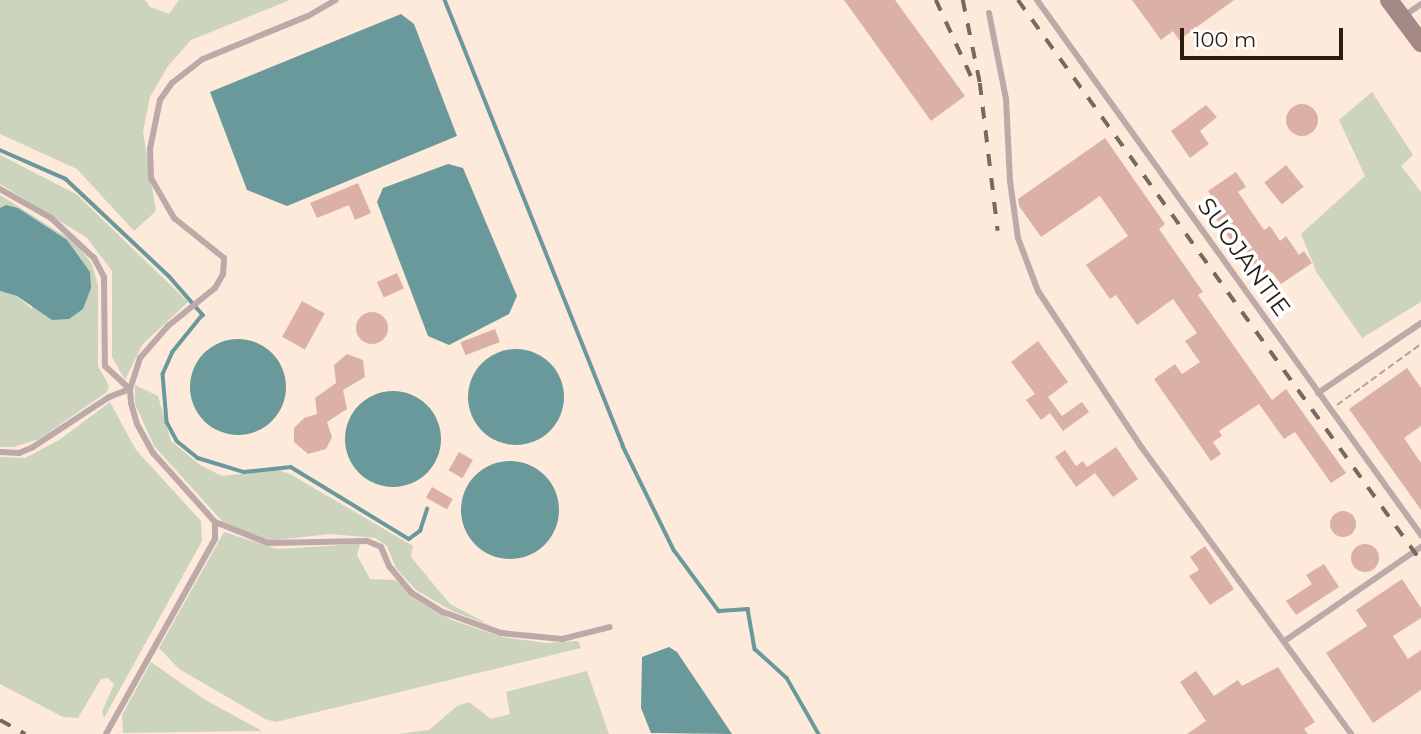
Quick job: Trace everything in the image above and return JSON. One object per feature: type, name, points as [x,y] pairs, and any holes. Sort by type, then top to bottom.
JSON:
[{"type":"street","points":[[1390,0],[1421,43]]},
{"type":"lane","points":[[336,0],[308,16],[203,58],[172,83],[160,100],[150,149],[151,178],[174,218],[224,258],[223,274],[202,301],[140,358],[130,390],[136,424],[153,453],[215,522],[268,543],[367,541],[381,547],[389,566],[412,593],[443,612],[501,633],[562,639],[610,626]]},
{"type":"lane","name":"SUOJANTIE","points":[[1037,0],[1421,535]]},
{"type":"lane","points":[[1402,17],[1421,4]]},
{"type":"lane","points":[[989,13],[1006,99],[1010,181],[1018,238],[1038,291],[1142,448],[1286,640],[1351,734]]},
{"type":"lane","points":[[0,189],[51,218],[94,258],[104,277],[105,366],[130,390]]},
{"type":"lane","points":[[1318,393],[1421,323]]},
{"type":"lane","points":[[0,452],[19,453],[33,447],[109,397],[130,390]]},
{"type":"lane","points":[[106,734],[215,539],[215,522]]},
{"type":"lane","points":[[1286,640],[1421,547]]},
{"type":"path","points":[[1331,410],[1421,344]]},
{"type":"green space","points":[[0,0],[145,0],[150,7],[169,14],[179,0],[290,0],[191,40],[168,66],[150,97],[143,132],[156,211],[134,231],[77,169],[0,134]]},
{"type":"green space","points":[[1372,92],[1413,155],[1401,166],[1421,192],[1421,302],[1362,338],[1317,273],[1301,234],[1365,176],[1339,120]]},
{"type":"green space","points":[[0,155],[76,194],[188,302],[142,345],[125,380],[112,357],[112,271],[87,238],[0,184]]},
{"type":"green space","points":[[0,195],[76,243],[92,264],[98,286],[98,366],[109,386],[107,392],[39,439],[14,447],[0,447],[0,291],[17,296],[32,309],[40,223],[18,208],[0,208]]},
{"type":"green space","points":[[135,385],[158,396],[171,441],[200,465],[222,476],[278,470],[290,474],[413,546],[411,557],[450,604],[490,625],[452,611],[416,590],[396,568],[387,546],[375,538],[331,534],[267,541],[223,522],[154,446],[135,404]]},
{"type":"green space","points":[[110,402],[136,450],[201,521],[202,541],[104,718],[102,712],[114,684],[108,678],[101,679],[78,718],[63,717],[0,684],[0,457],[25,458],[59,440]]},
{"type":"green space","points":[[224,532],[277,549],[360,544],[357,555],[370,579],[395,580],[449,619],[502,637],[546,643],[578,641],[581,648],[276,722],[265,719],[179,669],[159,648]]},
{"type":"green space","points":[[151,662],[204,699],[262,731],[123,733],[122,715]]},
{"type":"green space","points":[[587,671],[609,734],[398,734],[429,730],[457,706],[469,702],[491,719],[510,714],[506,692]]},
{"type":"water","points":[[401,14],[414,24],[457,136],[287,206],[247,190],[210,92]]},
{"type":"water","points":[[448,164],[463,168],[517,296],[509,314],[449,345],[428,336],[377,202],[383,188]]},
{"type":"water","points":[[6,205],[18,208],[67,240],[90,272],[91,288],[83,309],[69,319],[52,320],[17,296],[0,291],[0,208]]},
{"type":"water","points":[[238,339],[257,342],[272,353],[283,368],[286,387],[283,406],[272,421],[257,432],[238,435],[219,432],[204,421],[193,406],[190,387],[193,368],[204,353],[219,342]]},
{"type":"water","points":[[516,349],[534,353],[550,363],[560,379],[564,397],[560,415],[550,431],[534,441],[516,445],[498,441],[482,431],[472,415],[468,397],[472,379],[482,363],[498,353]]},
{"type":"water","points":[[393,391],[412,394],[427,405],[438,420],[441,439],[438,458],[427,473],[412,484],[393,487],[374,484],[359,473],[348,458],[345,439],[348,420],[359,405],[374,394]]},
{"type":"water","points":[[510,461],[529,465],[545,475],[555,491],[559,510],[555,529],[545,545],[529,555],[510,559],[491,555],[475,545],[465,529],[461,510],[465,491],[475,475],[491,465]]},
{"type":"water","points":[[669,647],[677,652],[732,734],[651,733],[641,708],[642,657]]},
{"type":"building","points":[[844,0],[895,0],[965,96],[931,121]]},
{"type":"building","points":[[1132,0],[1234,0],[1179,40],[1173,31],[1161,40]]},
{"type":"building","points":[[1302,104],[1313,109],[1318,120],[1313,131],[1302,136],[1291,131],[1286,120],[1291,109]]},
{"type":"building","points":[[1206,105],[1217,117],[1200,131],[1209,144],[1190,158],[1171,131]]},
{"type":"building","points":[[1105,138],[1165,224],[1159,229],[1203,292],[1198,295],[1272,400],[1286,389],[1346,473],[1331,483],[1295,432],[1284,439],[1259,404],[1219,431],[1222,436],[1213,442],[1221,454],[1211,461],[1154,379],[1175,364],[1182,374],[1200,362],[1185,341],[1197,333],[1173,299],[1137,325],[1116,295],[1110,299],[1086,265],[1128,236],[1100,196],[1041,237],[1019,206],[1018,199]]},
{"type":"building","points":[[1286,165],[1304,187],[1282,204],[1264,183]]},
{"type":"building","points":[[1236,172],[1246,187],[1238,192],[1264,230],[1270,226],[1280,241],[1286,236],[1299,255],[1304,251],[1312,263],[1281,284],[1272,272],[1258,281],[1242,258],[1248,254],[1238,240],[1233,243],[1212,213],[1219,208],[1208,191]]},
{"type":"building","points":[[358,183],[371,213],[355,220],[349,205],[317,218],[310,203]]},
{"type":"building","points":[[397,273],[404,289],[384,297],[377,282]]},
{"type":"building","points":[[302,301],[325,314],[305,349],[282,337]]},
{"type":"building","points":[[372,312],[383,317],[388,328],[383,339],[372,344],[361,339],[356,328],[361,317]]},
{"type":"building","points":[[495,329],[500,342],[465,355],[460,342]]},
{"type":"building","points":[[1038,341],[1068,382],[1048,397],[1062,416],[1082,402],[1089,412],[1063,431],[1050,413],[1041,420],[1026,400],[1035,394],[1011,362]]},
{"type":"building","points":[[347,354],[363,360],[365,377],[343,390],[347,409],[327,422],[332,437],[326,449],[308,454],[294,442],[294,428],[304,418],[317,414],[315,398],[336,383],[334,365]]},
{"type":"building","points":[[1407,368],[1421,388],[1421,426],[1404,438],[1421,463],[1421,510],[1349,409]]},
{"type":"building","points":[[1116,447],[1138,479],[1113,497],[1095,473],[1076,487],[1055,457],[1065,450],[1076,466],[1083,461],[1087,467]]},
{"type":"building","points":[[459,452],[473,460],[462,478],[448,470]]},
{"type":"building","points":[[432,487],[453,499],[447,509],[426,497]]},
{"type":"building","points":[[1343,511],[1353,514],[1356,524],[1353,534],[1343,537],[1333,534],[1330,524],[1333,514]]},
{"type":"building","points":[[1365,544],[1375,548],[1379,558],[1375,568],[1365,572],[1355,568],[1351,558],[1355,548]]},
{"type":"building","points":[[1205,546],[1234,589],[1210,605],[1189,576],[1199,570],[1190,557]]},
{"type":"building","points":[[1324,564],[1339,587],[1296,615],[1286,601],[1312,584],[1306,575]]},
{"type":"building","points":[[1402,579],[1421,608],[1421,618],[1393,636],[1408,659],[1421,650],[1421,690],[1373,723],[1326,653],[1367,626],[1356,610]]},
{"type":"building","points":[[1278,667],[1315,722],[1304,729],[1308,734],[1187,734],[1206,721],[1180,682],[1196,671],[1214,696],[1238,680],[1242,686]]},
{"type":"waterway","points":[[445,0],[623,446],[674,550],[719,611],[748,609],[755,649],[787,678],[819,734]]},
{"type":"waterway","points":[[0,150],[66,179],[169,276],[203,315],[173,352],[163,374],[167,422],[177,441],[198,458],[244,472],[291,467],[409,539],[420,531],[427,509]]},
{"type":"railway","points":[[936,0],[971,76]]},
{"type":"railway","points":[[963,0],[980,83],[998,231]]},
{"type":"railway","points":[[1018,0],[1421,561]]},
{"type":"railway","points":[[0,720],[25,734]]}]
